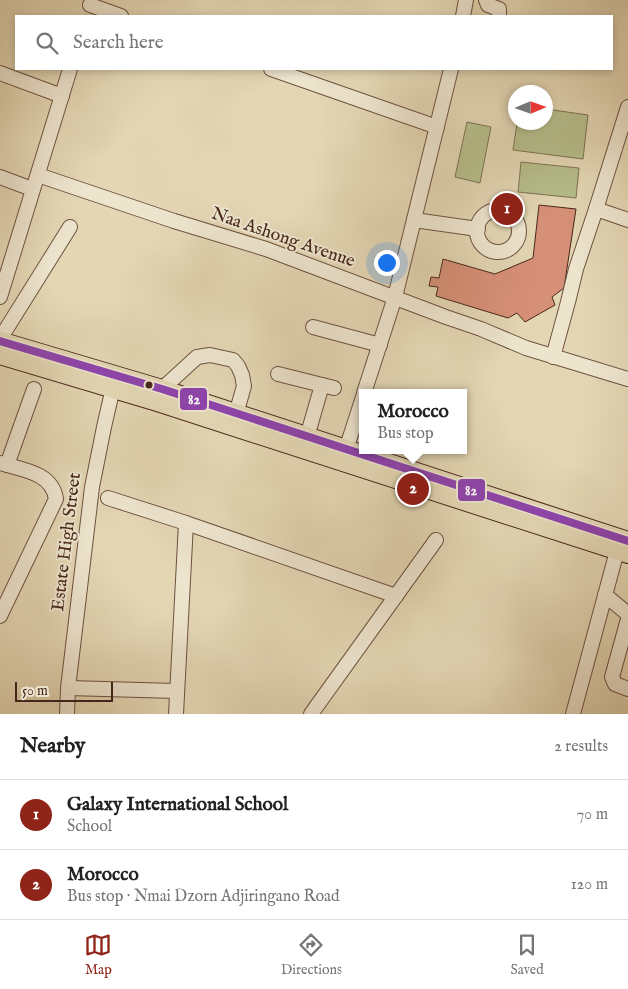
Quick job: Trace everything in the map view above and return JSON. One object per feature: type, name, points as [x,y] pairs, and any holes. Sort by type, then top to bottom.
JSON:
[{"type":"main road","points":[[0,340],[114,382],[157,402],[344,457],[624,549]]},
{"type":"main road","points":[[0,354],[114,382],[162,389],[307,437],[344,457]]},
{"type":"street","points":[[463,15],[466,0]]},
{"type":"street","points":[[486,0],[488,5],[499,9],[499,15]]},
{"type":"street","points":[[89,7],[117,15]]},
{"type":"street","points":[[0,296],[2,282],[38,175],[70,70]]},
{"type":"street","points":[[274,70],[437,127]]},
{"type":"street","points":[[365,389],[395,297],[450,70]]},
{"type":"street","points":[[0,73],[62,96]]},
{"type":"street","points":[[553,357],[576,269],[628,108]]},
{"type":"street","name":"Naa Ashong Avenue","points":[[38,175],[266,250],[481,329],[526,348],[628,378]]},
{"type":"street","points":[[0,177],[32,189]]},
{"type":"street","points":[[596,209],[628,220]]},
{"type":"street","points":[[414,220],[478,229]]},
{"type":"street","points":[[0,340],[70,227]]},
{"type":"street","points":[[313,326],[380,345]]},
{"type":"street","points":[[162,389],[197,357],[210,355],[233,360],[242,375],[244,386],[236,414]]},
{"type":"street","points":[[278,374],[328,386],[307,437]]},
{"type":"street","name":"Estate High Street","points":[[66,714],[92,487],[114,382]]},
{"type":"street","points":[[0,616],[56,499],[55,491],[44,477],[4,464],[34,389]]},
{"type":"street","points":[[344,457],[359,410]]},
{"type":"street","points":[[108,498],[396,596]]},
{"type":"street","points":[[176,714],[186,523]]},
{"type":"street","points":[[311,714],[436,540]]},
{"type":"street","points":[[573,714],[605,595],[624,549]]},
{"type":"street","points":[[605,595],[628,614]]},
{"type":"street","points":[[628,619],[612,677],[616,684],[628,689]]},
{"type":"street","points":[[68,688],[177,690]]},
{"type":"green space","points":[[553,110],[588,115],[583,159],[513,150],[516,130],[553,130]]},
{"type":"green space","points":[[467,122],[491,127],[480,183],[455,177]]},
{"type":"green space","points":[[521,162],[579,168],[576,198],[518,192]]},
{"type":"building","points":[[539,205],[576,209],[564,288],[552,297],[555,305],[525,322],[517,313],[508,318],[436,296],[438,287],[429,286],[431,277],[439,278],[443,259],[495,274],[533,258]]},
{"type":"transit line","name":"82","points":[[0,341],[162,389],[359,453]]},
{"type":"transit line","name":"82","points":[[361,454],[628,541]]},
{"type":"place","name":"Galaxy International School","points":[[507,209]]},
{"type":"place","name":"Morocco","points":[[413,489]]}]
